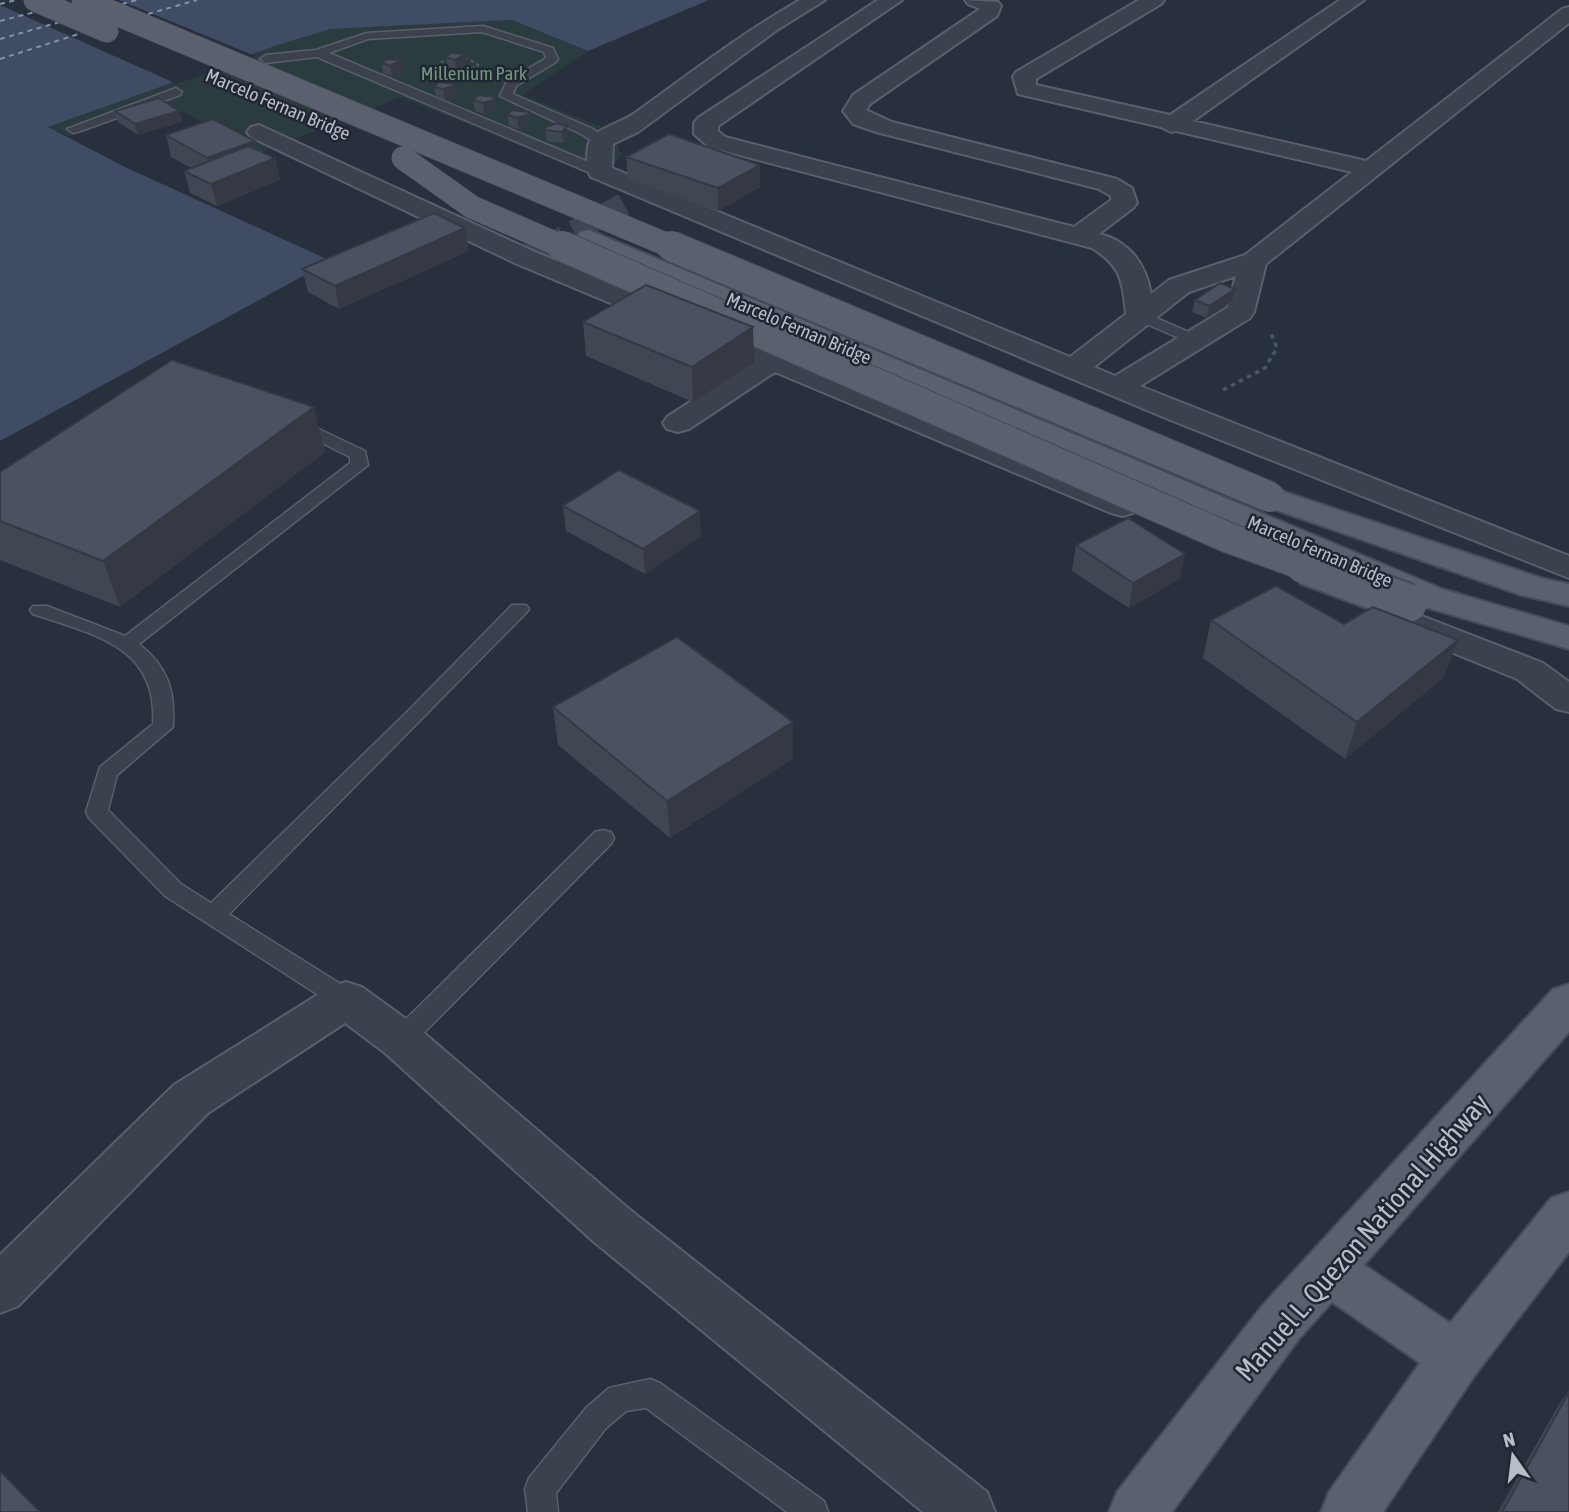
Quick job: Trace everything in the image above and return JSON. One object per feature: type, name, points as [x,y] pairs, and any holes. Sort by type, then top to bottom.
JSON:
[{"type":"main road","name":"Marcelo Fernan Bridge","points":[[35,0],[1430,597],[1569,638]]},
{"type":"main road","name":"Marcelo Fernan Bridge","points":[[83,0],[1270,497],[1533,587],[1569,595]]},
{"type":"main road","points":[[404,158],[484,212],[1229,538],[1536,647],[1569,666]]},
{"type":"main road","points":[[1533,587],[1569,603]]},
{"type":"main road","name":"Manuel L. Quezon National Highway","points":[[1137,1512],[1280,1323],[1569,1002]]},
{"type":"main road","points":[[1349,1512],[1456,1357],[1569,1214]]},
{"type":"main road","points":[[1327,1269],[1456,1357]]},
{"type":"street","points":[[815,0],[769,26],[630,127],[601,141],[600,172],[638,197],[1569,568]]},
{"type":"street","points":[[892,0],[706,123],[706,134],[718,142],[1101,242],[1122,254],[1135,275],[1140,316]]},
{"type":"street","points":[[975,0],[991,6],[990,12],[862,100],[854,111],[861,119],[884,127],[1108,184],[1123,193],[1124,203],[1079,236]]},
{"type":"street","points":[[1154,0],[1024,77],[1026,89],[1171,125],[1371,169]]},
{"type":"street","points":[[1171,125],[1354,0]]},
{"type":"street","points":[[1073,369],[1179,286],[1254,261],[1569,13]]},
{"type":"street","points":[[259,132],[529,257],[772,361],[1530,671],[1569,700]]},
{"type":"street","points":[[1118,387],[1241,312],[1254,261]]},
{"type":"street","points":[[678,423],[772,361]]},
{"type":"street","points":[[0,1289],[191,1099],[346,1000],[401,1040],[611,1225],[967,1512]]},
{"type":"lane","points":[[266,59],[318,53],[366,36],[483,29],[549,50],[551,59],[511,84],[506,96],[588,132],[601,141]]},
{"type":"lane","points":[[318,53],[600,172]]},
{"type":"lane","points":[[73,129],[176,92]]},
{"type":"lane","points":[[1140,316],[1195,340]]},
{"type":"lane","points":[[128,643],[359,466],[359,454],[279,415]]},
{"type":"lane","points":[[213,915],[415,716],[519,609]]},
{"type":"lane","points":[[40,610],[128,643],[158,675],[164,701],[163,727],[107,772],[97,811],[173,890],[346,1000]]},
{"type":"lane","points":[[401,1040],[603,838]]},
{"type":"lane","points":[[542,1512],[540,1489],[596,1418],[619,1398],[650,1393],[813,1512]]},
{"type":"path","points":[[464,58],[477,63],[474,70],[447,74],[436,69],[436,66],[445,60],[464,58]]},
{"type":"green space","name":"Millenium Park","points":[[512,20],[588,51],[522,95],[613,131],[621,155],[610,170],[596,177],[401,97],[262,152],[166,103],[69,136],[47,127],[278,45],[331,29]]},
{"type":"water","points":[[0,0],[709,0],[588,51],[512,20],[331,29],[278,45],[48,127],[125,167],[331,261],[0,441]]},
{"type":"pier","points":[[0,0],[119,0],[255,56],[177,84],[0,5]]},
{"type":"building","points":[[451,53],[466,54],[455,60],[446,57]]},
{"type":"building","points":[[387,59],[402,60],[390,66],[382,63]]},
{"type":"building","points":[[439,82],[455,84],[443,89],[434,87]]},
{"type":"building","points":[[478,95],[494,97],[494,100],[483,103],[473,100]]},
{"type":"building","points":[[159,98],[179,111],[135,124],[115,111]]},
{"type":"building","points":[[512,110],[529,112],[528,115],[517,118],[508,115]]},
{"type":"building","points":[[213,119],[255,141],[207,158],[166,135]]},
{"type":"building","points":[[557,123],[567,126],[562,132],[545,130],[546,127]]},
{"type":"building","points":[[669,134],[760,165],[718,188],[626,157]]},
{"type":"building","points":[[248,146],[275,158],[211,184],[184,171]]},
{"type":"building","points":[[434,213],[465,228],[335,286],[302,269]]},
{"type":"building","points":[[1220,283],[1235,289],[1209,306],[1195,300]]},
{"type":"building","points":[[646,285],[753,327],[692,367],[583,322]]},
{"type":"building","points":[[172,360],[314,407],[103,561],[0,521],[0,472]]},
{"type":"building","points":[[619,470],[700,511],[643,549],[563,506]]},
{"type":"building","points":[[1128,518],[1185,554],[1133,583],[1076,545]]},
{"type":"building","points":[[1276,586],[1344,624],[1373,607],[1458,640],[1357,722],[1211,620]]},
{"type":"building","points":[[677,637],[793,722],[667,801],[553,707]]},
{"type":"building","points":[[1569,1392],[1569,1512],[1502,1512]]},
{"type":"building","points":[[0,1471],[40,1512],[0,1512]]},
{"type":"ferry route","points":[[0,4],[16,0]]},
{"type":"ferry route","points":[[122,4],[137,0]]},
{"type":"ferry route","points":[[148,14],[197,0]]},
{"type":"ferry route","points":[[0,21],[35,12]]},
{"type":"ferry route","points":[[0,39],[60,22]]},
{"type":"ferry route","points":[[0,59],[82,33]]},
{"type":"tunnel","points":[[544,248],[628,202]]},
{"type":"tunnel","points":[[531,255],[547,246]]}]
